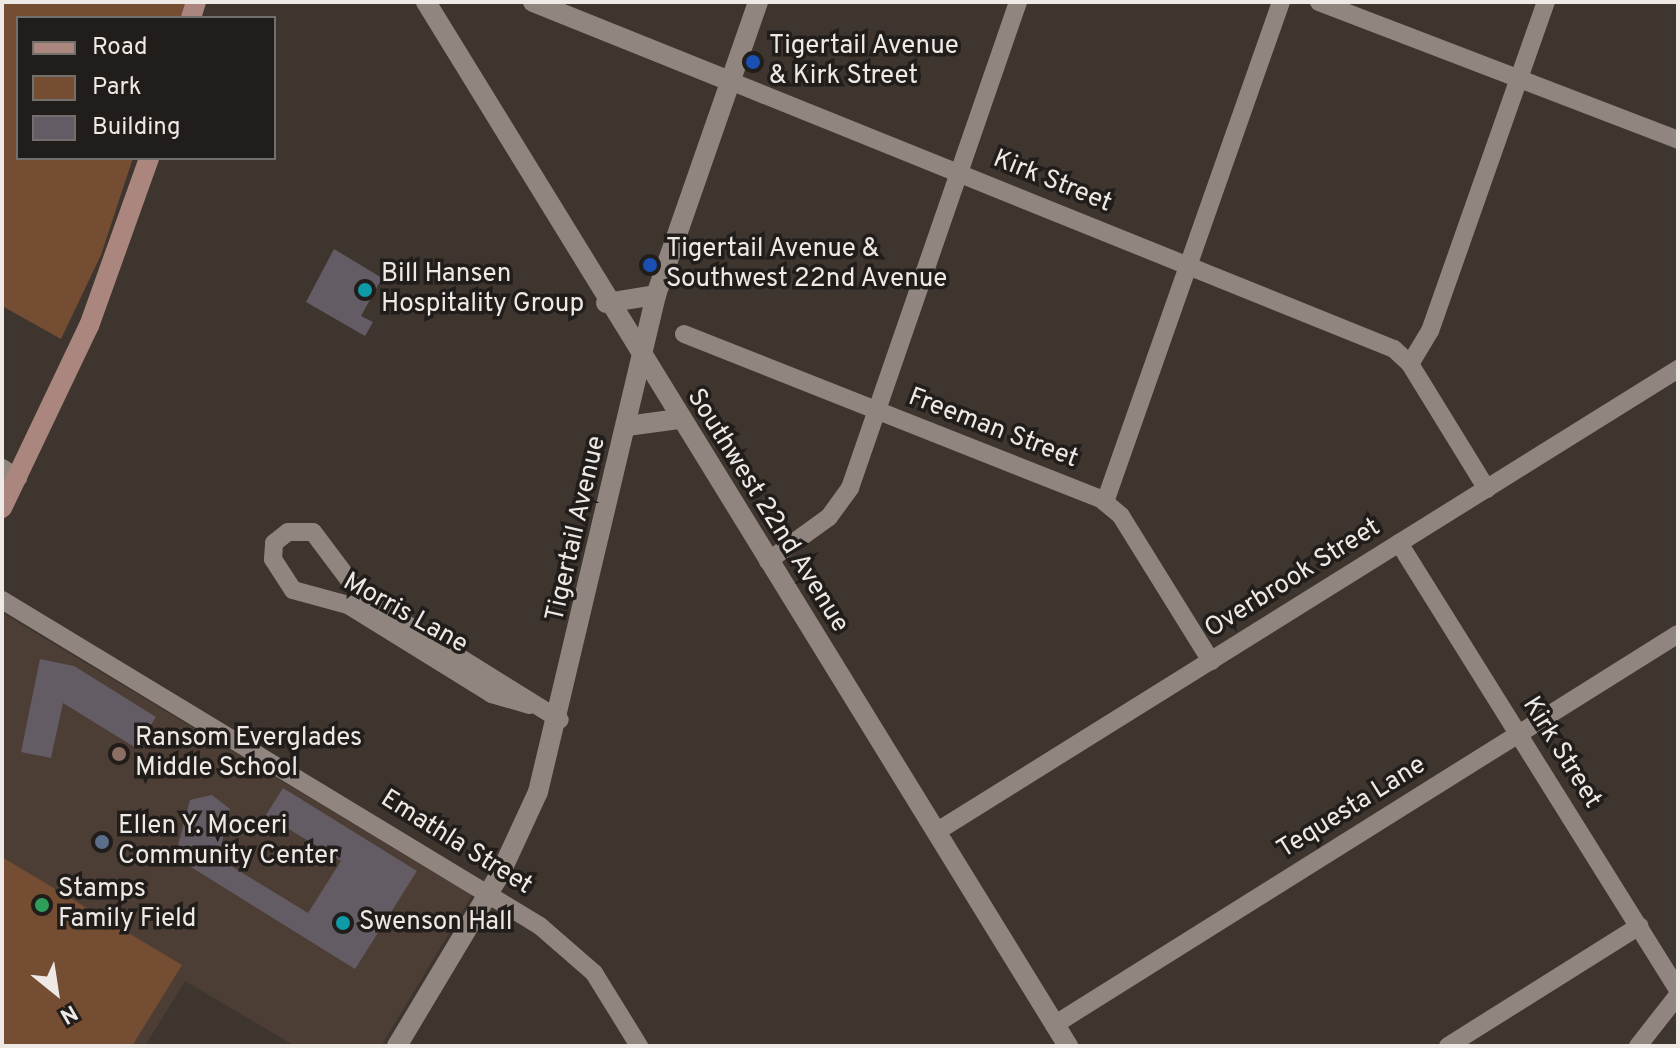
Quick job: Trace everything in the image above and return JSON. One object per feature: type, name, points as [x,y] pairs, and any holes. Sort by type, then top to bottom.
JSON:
[{"type":"main road","points":[[2,508],[10,473],[89,326],[148,160]]},
{"type":"street","name":"Southwest 22nd Avenue","points":[[426,2],[606,303],[1068,1046]]},
{"type":"street","name":"Kirk Street","points":[[533,2],[1384,344],[1410,364],[1487,489]]},
{"type":"street","name":"Tigertail Avenue","points":[[397,1046],[489,892],[534,804],[560,720],[656,295],[758,2]]},
{"type":"street","points":[[768,561],[841,503],[1018,2]]},
{"type":"street","points":[[1105,502],[1281,2]]},
{"type":"street","points":[[1319,2],[1678,140]]},
{"type":"street","points":[[1410,364],[1430,331],[1546,2]]},
{"type":"street","points":[[606,303],[656,295]]},
{"type":"street","name":"Freeman Street","points":[[684,334],[1105,502],[1121,516],[1211,661]]},
{"type":"street","name":"Overbrook Street","points":[[936,832],[1678,369]]},
{"type":"street","points":[[627,426],[679,419]]},
{"type":"street","name":"Morris Lane","points":[[530,705],[504,682],[353,589],[320,536],[298,530],[274,543],[277,569],[293,590],[348,605],[492,694],[530,705],[560,720]]},
{"type":"street","name":"Kirk Street","points":[[1399,543],[1678,992]]},
{"type":"street","name":"Emathla Street","points":[[2,600],[489,892],[586,965],[639,1046]]},
{"type":"street","name":"Tequesta Lane","points":[[1054,1025],[1678,634]]},
{"type":"street","points":[[1448,1046],[1639,926]]},
{"type":"street","points":[[1638,1046],[1678,992]]},
{"type":"shaded area","name":"Ransom Everglades Middle School","points":[[2,613],[472,895],[381,1046],[295,1046],[185,981],[145,1046],[2,1046]]},
{"type":"green space","points":[[2,2],[187,2],[182,16],[16,16],[16,160],[132,160],[101,255],[61,339],[2,306]]},
{"type":"green space","name":"Stamps Family Field","points":[[2,857],[182,965],[132,1046],[2,1044]]},
{"type":"building","name":"Bill Hansen Hospitality Group","points":[[334,249],[382,278],[361,316],[373,322],[365,336],[306,302]]},
{"type":"building","points":[[40,659],[74,666],[156,717],[136,748],[63,703],[51,758],[21,752]]},
{"type":"building","points":[[283,788],[417,871],[355,969],[175,857],[190,800],[212,795],[230,809],[218,858],[308,913],[341,861],[266,815]]},
{"type":"place","name":"Tigertail Avenue & Kirk Street","points":[[753,62]]},
{"type":"place","name":"Tigertail Avenue & Southwest 22nd Avenue","points":[[650,265]]},
{"type":"place","name":"Bill Hansen Hospitality Group","points":[[365,290]]},
{"type":"place","name":"Ransom Everglades Middle School","points":[[119,754]]},
{"type":"place","name":"Ellen Y. Moceri Community Center","points":[[102,842]]},
{"type":"place","name":"Stamps Family Field","points":[[42,905]]},
{"type":"place","name":"Swenson Hall","points":[[343,923]]}]
